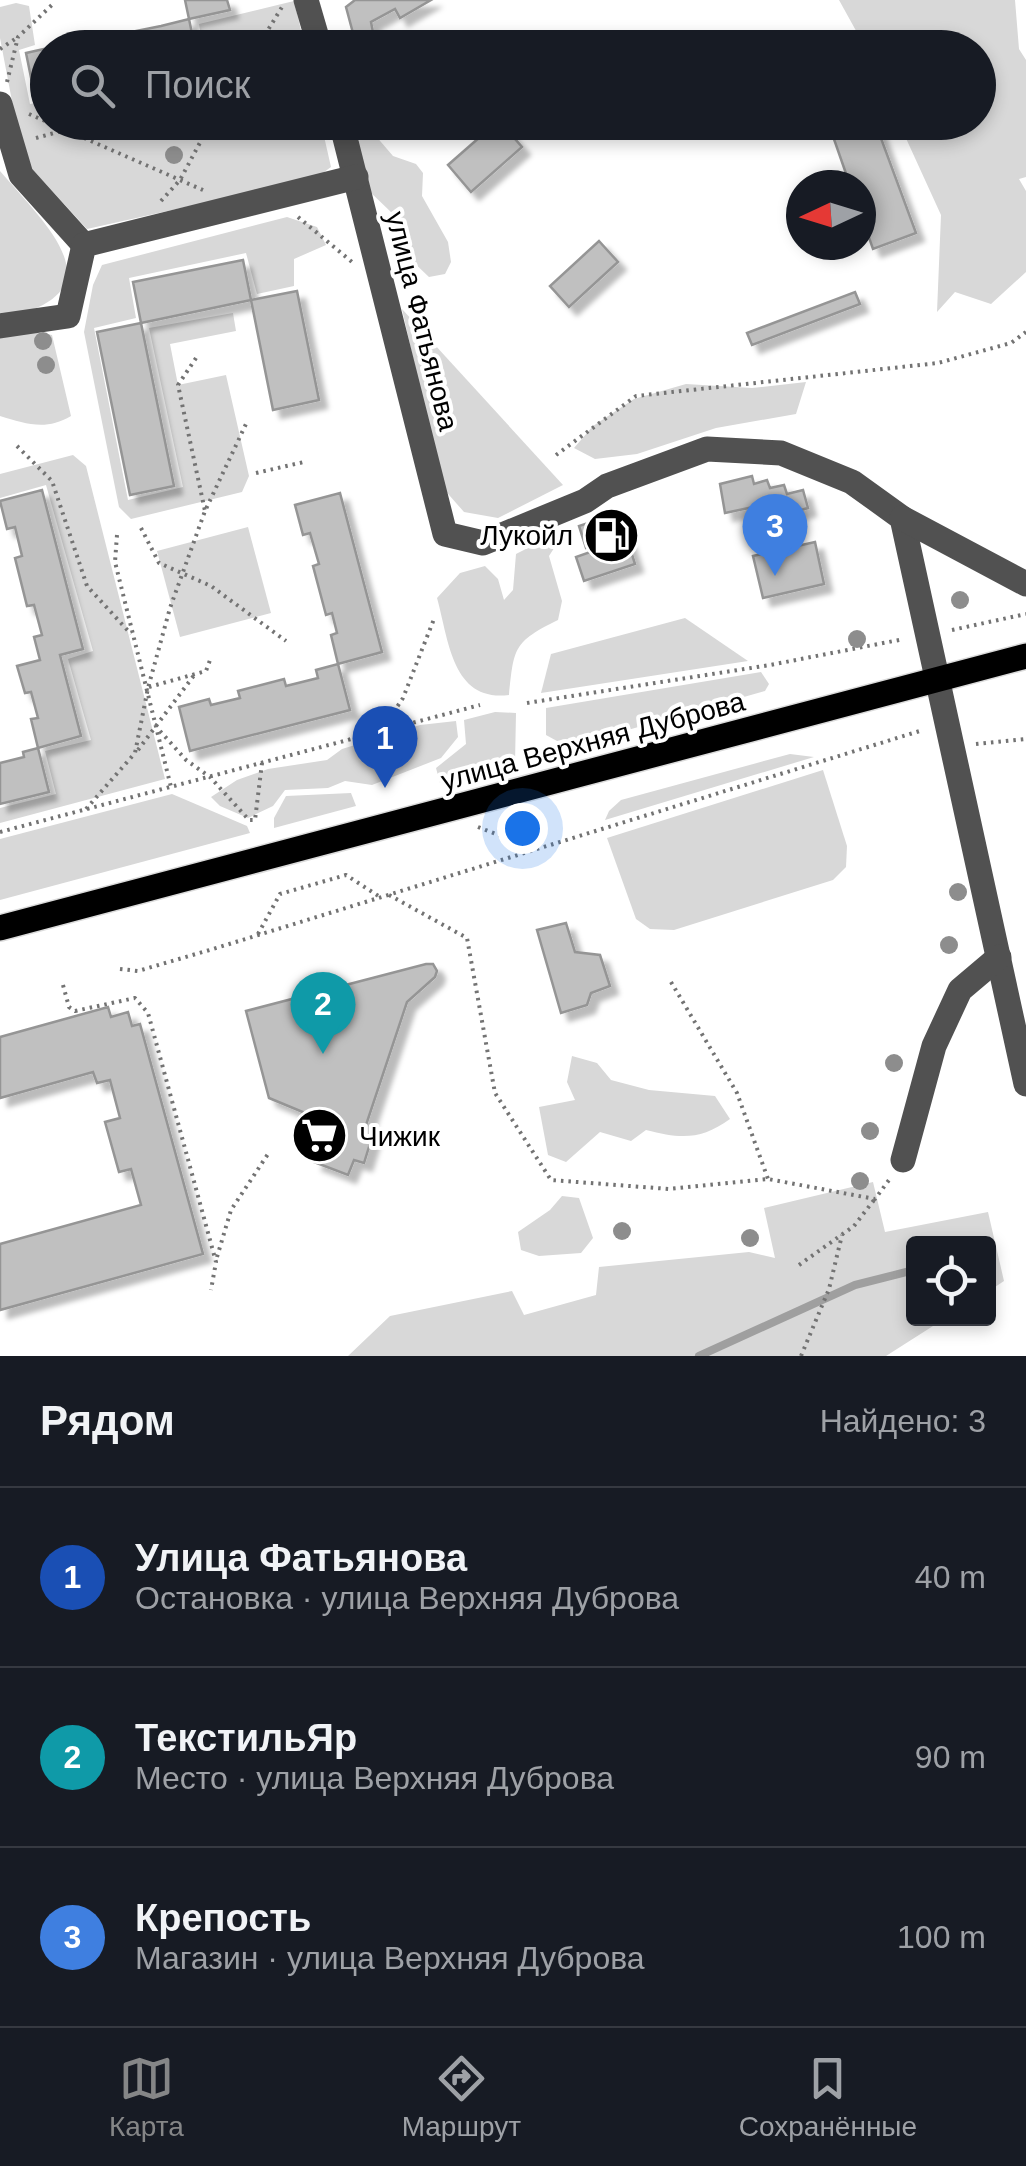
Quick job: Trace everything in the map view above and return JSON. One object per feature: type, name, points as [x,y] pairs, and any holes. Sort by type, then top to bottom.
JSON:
[{"type":"main road","name":"улица Верхняя Дуброва","points":[[0,928],[1026,656]]},
{"type":"street","points":[[306,0],[315,30]]},
{"type":"street","points":[[0,105],[21,175],[84,246]]},
{"type":"street","name":"улица Фатьянова","points":[[346,140],[446,534],[483,543],[584,502],[607,486],[707,448],[781,453],[852,482],[902,518]]},
{"type":"street","points":[[84,246],[356,177]]},
{"type":"street","points":[[0,326],[68,316],[84,246]]},
{"type":"street","points":[[902,518],[1026,584]]},
{"type":"street","points":[[902,518],[1026,1084]]},
{"type":"street","points":[[902,1160],[934,1046],[960,990],[999,957]]},
{"type":"path","points":[[267,30],[288,0]]},
{"type":"path","points":[[0,49],[53,4]]},
{"type":"path","points":[[18,37],[0,105],[30,115]]},
{"type":"path","points":[[12,144],[31,140]]},
{"type":"path","points":[[87,140],[180,180],[233,208]]},
{"type":"path","points":[[131,234],[180,180],[202,140]]},
{"type":"path","points":[[268,200],[292,211],[360,268],[380,270]]},
{"type":"path","points":[[556,455],[636,396],[938,363],[1011,343],[1026,332]]},
{"type":"path","points":[[196,358],[178,385],[204,511]]},
{"type":"path","points":[[136,754],[148,688],[182,574],[204,511],[246,424]]},
{"type":"path","points":[[17,446],[52,481],[87,586],[134,638]]},
{"type":"path","points":[[256,473],[304,462]]},
{"type":"path","points":[[141,528],[159,563],[211,586],[286,641]]},
{"type":"path","points":[[117,534],[115,562],[172,787]]},
{"type":"path","points":[[528,703],[770,665],[1026,614]]},
{"type":"path","points":[[381,731],[403,698],[434,619]]},
{"type":"path","points":[[148,688],[206,671],[210,660]]},
{"type":"path","points":[[86,809],[157,728],[195,674]]},
{"type":"path","points":[[0,832],[480,705]]},
{"type":"path","points":[[157,728],[249,820],[255,820],[262,763]]},
{"type":"path","points":[[120,969],[138,970],[258,935],[928,729],[952,746],[1026,739]]},
{"type":"path","points":[[479,827],[537,850]]},
{"type":"path","points":[[258,935],[280,894],[346,875],[380,897]]},
{"type":"path","points":[[389,894],[467,938],[494,1093],[552,1180],[669,1189],[768,1179],[875,1199]]},
{"type":"path","points":[[671,982],[737,1092],[768,1179]]},
{"type":"path","points":[[62,985],[69,1007],[75,1011],[129,998],[144,1004],[216,1262]]},
{"type":"path","points":[[211,1290],[231,1210],[268,1154]]},
{"type":"path","points":[[799,1265],[854,1226],[902,1160]]},
{"type":"path","points":[[801,1356],[830,1289],[842,1235]]},
{"type":"shaded area","points":[[839,0],[1015,0],[1019,49],[1026,60],[1026,177],[1019,179],[1026,191],[1026,272],[991,304],[955,292],[937,312],[941,215],[907,140],[996,140],[996,30],[856,30]]},
{"type":"shaded area","points":[[294,1],[301,30],[200,30],[199,24]]},
{"type":"shaded area","points":[[16,3],[29,6],[33,30],[30,47],[19,50],[30,104],[30,140],[325,140],[331,167],[316,178],[87,229],[23,159],[0,38],[0,7]]},
{"type":"shaded area","points":[[379,140],[393,156],[416,164],[423,173],[422,196],[448,242],[451,262],[445,274],[429,277],[408,257],[392,213],[367,189],[357,141]]},
{"type":"shaded area","points":[[0,171],[54,236],[64,257],[67,276],[59,293],[37,308],[0,319]]},
{"type":"shaded area","points":[[287,217],[317,227],[326,245],[294,259],[294,286],[257,294],[246,253],[129,278],[136,318],[94,328],[128,500],[183,487],[149,328],[233,313],[236,331],[170,344],[178,385],[226,375],[249,476],[242,492],[131,519],[119,507],[84,332],[93,285],[102,265]]},
{"type":"shaded area","points":[[402,309],[563,485],[498,518],[464,512],[442,487]]},
{"type":"shaded area","points":[[30,331],[52,335],[71,416],[62,421],[44,425],[0,416],[0,335]]},
{"type":"shaded area","points":[[806,382],[796,414],[716,428],[637,454],[595,459],[574,448],[593,426],[634,399],[686,384],[752,388]]},
{"type":"shaded area","points":[[73,455],[86,466],[165,779],[0,823],[0,808],[56,794],[45,751],[91,740],[68,659],[93,651],[46,485],[0,498],[0,474]]},
{"type":"shaded area","points":[[248,527],[271,613],[180,637],[157,551]]},
{"type":"shaded area","points":[[567,528],[549,556],[562,601],[558,620],[532,634],[518,648],[509,695],[490,695],[475,689],[456,665],[437,598],[460,573],[485,566],[498,579],[504,600],[513,590],[516,554]]},
{"type":"shaded area","points":[[685,618],[748,661],[541,693],[551,654]]},
{"type":"shaded area","points":[[761,672],[769,684],[765,691],[568,747],[546,735],[546,708]]},
{"type":"shaded area","points":[[495,712],[516,713],[515,763],[440,783],[436,768],[466,744],[464,720]]},
{"type":"shaded area","points":[[456,721],[458,737],[441,758],[372,785],[345,781],[328,788],[285,790],[273,806],[248,818],[220,806],[211,797],[237,780],[268,769],[327,760],[342,749],[420,725]]},
{"type":"shaded area","points":[[790,754],[814,757],[605,820],[621,800]]},
{"type":"shaded area","points":[[823,770],[847,846],[846,867],[833,880],[674,930],[650,929],[636,919],[607,838]]},
{"type":"shaded area","points":[[351,793],[356,806],[274,828],[274,818],[286,796]]},
{"type":"shaded area","points":[[172,794],[247,826],[250,833],[0,900],[0,839]]},
{"type":"shaded area","points":[[572,1056],[597,1063],[611,1080],[649,1090],[715,1096],[730,1119],[710,1131],[690,1136],[646,1130],[631,1141],[600,1132],[566,1162],[548,1155],[539,1107],[575,1100],[567,1082]]},
{"type":"shaded area","points":[[873,1182],[885,1232],[988,1212],[994,1236],[906,1236],[906,1326],[933,1326],[886,1356],[348,1356],[390,1316],[512,1291],[524,1315],[596,1295],[599,1267],[749,1252],[775,1258],[764,1208]]},
{"type":"shaded area","points":[[562,1196],[579,1198],[593,1238],[581,1253],[539,1256],[521,1250],[518,1232],[550,1210]]},
{"type":"shaded area","points":[[996,1246],[1004,1281],[996,1286]]},
{"type":"building","points":[[185,0],[227,0],[230,10],[189,19]]},
{"type":"building","points":[[355,0],[431,0],[400,18],[395,9],[371,22],[373,30],[352,30],[346,7]]},
{"type":"building","points":[[189,19],[191,30],[141,30]]},
{"type":"building","points":[[476,140],[516,140],[522,147],[471,192],[448,165]]},
{"type":"building","points":[[834,140],[882,140],[916,233],[876,248],[876,170],[845,170]]},
{"type":"building","points":[[599,241],[618,262],[569,307],[550,286]]},
{"type":"building","points":[[243,260],[251,300],[141,323],[133,282]]},
{"type":"building","points":[[297,291],[319,400],[273,410],[251,300]]},
{"type":"building","points":[[855,292],[860,304],[752,345],[747,333]]},
{"type":"building","points":[[141,323],[174,486],[130,495],[97,332]]},
{"type":"building","points":[[752,476],[754,484],[767,480],[770,488],[784,485],[787,494],[803,490],[808,508],[775,517],[773,511],[760,513],[758,506],[725,513],[720,484]]},
{"type":"building","points":[[42,490],[83,649],[60,655],[81,736],[38,748],[31,719],[38,718],[31,692],[25,693],[17,666],[40,660],[34,637],[42,635],[34,605],[27,606],[15,558],[22,556],[15,527],[7,529],[0,501]]},
{"type":"building","points":[[340,493],[382,652],[338,664],[331,635],[337,633],[332,613],[326,615],[313,566],[319,564],[310,533],[303,535],[295,505]]},
{"type":"building","points":[[612,515],[619,537],[586,548],[579,526]]},
{"type":"building","points":[[627,539],[635,564],[584,581],[576,557]]},
{"type":"building","points":[[815,542],[824,584],[763,598],[753,556]]},
{"type":"building","points":[[338,664],[350,710],[190,751],[179,707],[209,699],[211,705],[240,698],[238,691],[284,679],[286,686],[318,678],[316,670]]},
{"type":"building","points":[[38,748],[49,792],[0,804],[0,763],[24,757],[23,752]]},
{"type":"building","points":[[566,923],[575,952],[600,955],[610,986],[591,993],[587,1005],[561,1013],[537,930]]},
{"type":"building","points":[[433,964],[437,971],[407,1002],[363,1134],[372,1137],[364,1163],[354,1160],[348,1175],[314,1162],[323,1141],[304,1134],[310,1115],[269,1098],[246,1011]]},
{"type":"building","points":[[108,1007],[111,1017],[128,1012],[132,1026],[140,1024],[203,1254],[0,1310],[0,1244],[141,1205],[131,1169],[119,1172],[105,1122],[120,1118],[110,1080],[97,1083],[93,1072],[0,1098],[0,1037]]},
{"type":"waterway","points":[[699,1356],[855,1285],[906,1272]]},
{"type":"place","name":"Лукойл","points":[[612,535]]},
{"type":"place","name":"Крепость","points":[[775,576]]},
{"type":"place","name":"Улица Фатьянова","points":[[385,788]]},
{"type":"place","name":"ТекстильЯр","points":[[323,1054]]},
{"type":"place","name":"Чижик","points":[[320,1136]]}]
